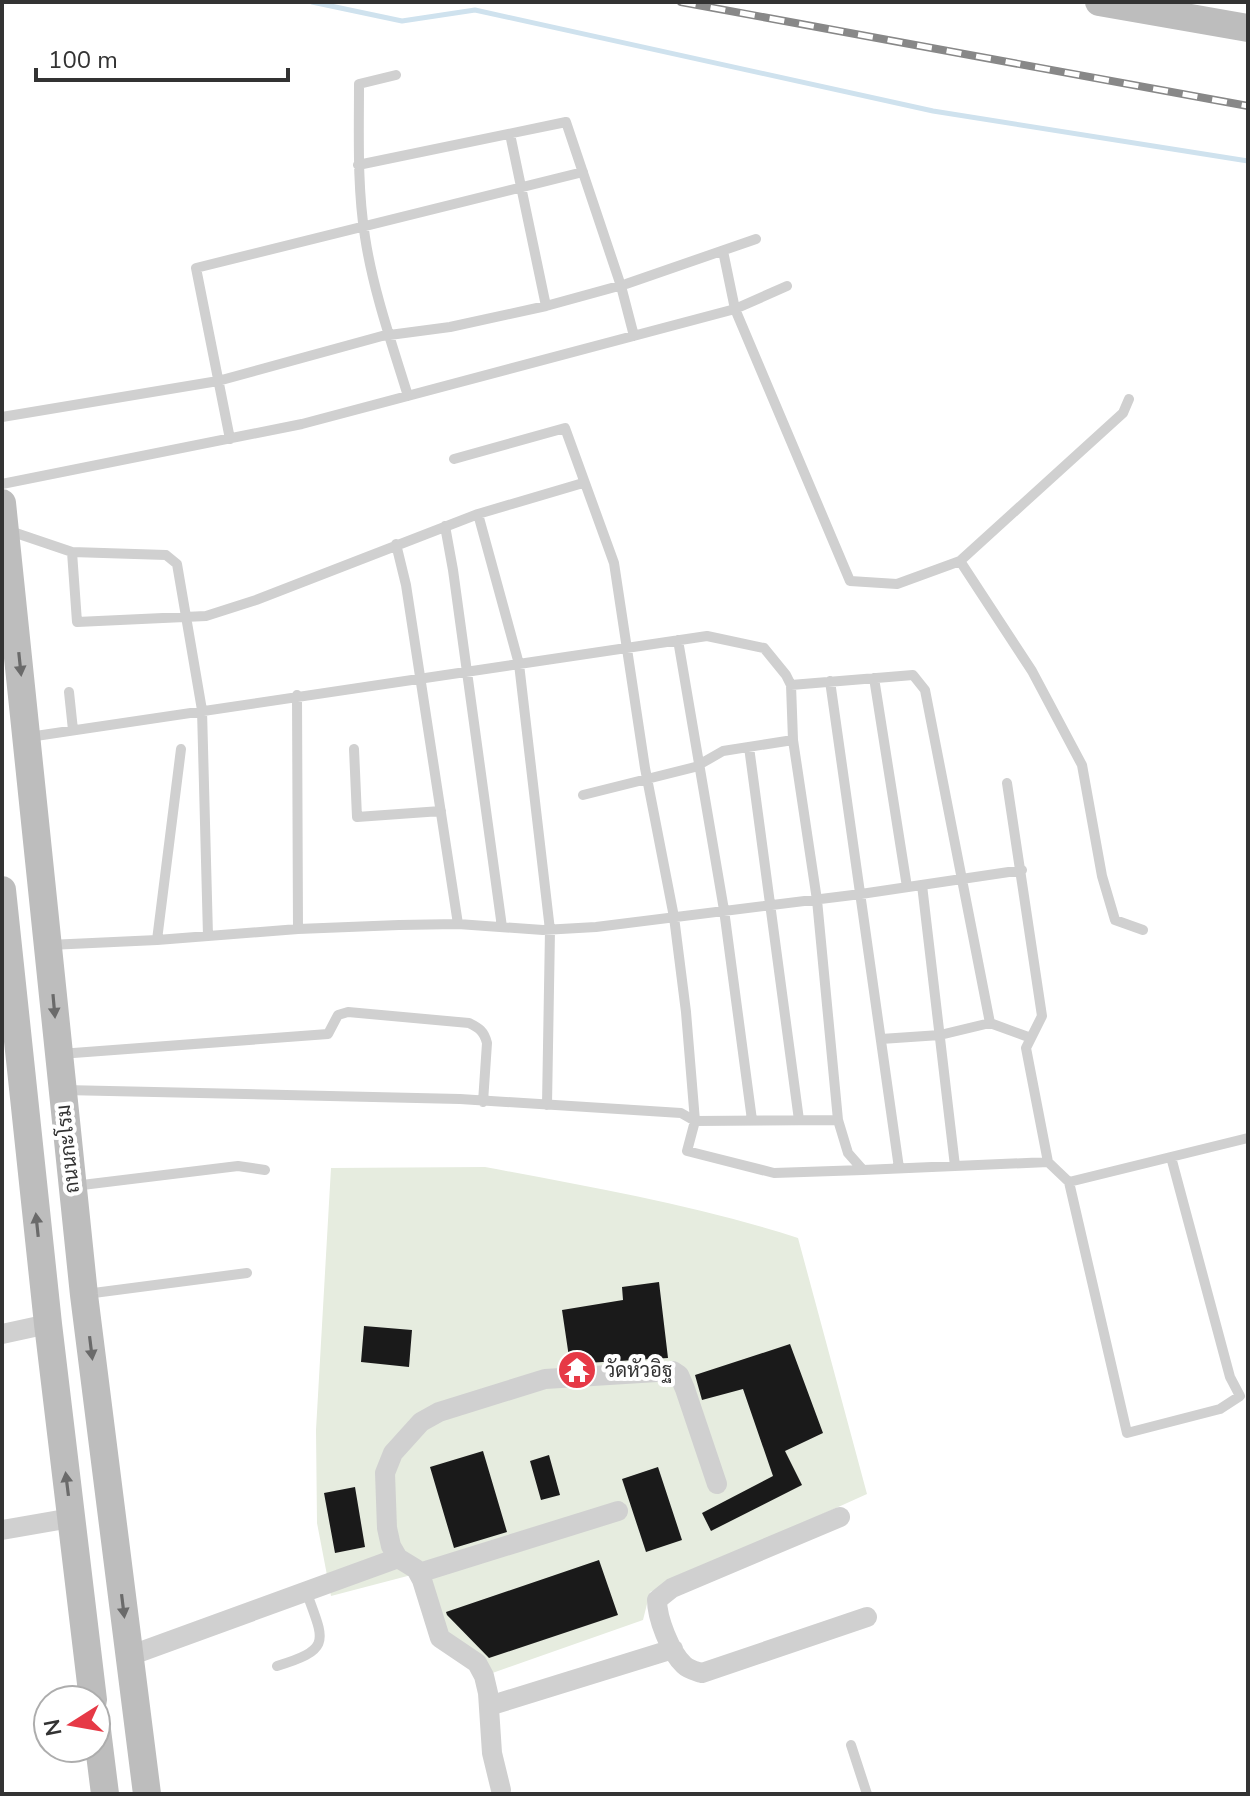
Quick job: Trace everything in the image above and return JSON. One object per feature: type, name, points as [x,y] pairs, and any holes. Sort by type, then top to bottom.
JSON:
[{"type":"main road","points":[[1099,2],[1248,28]]},
{"type":"main road","name":"ถนนกะโรม","points":[[4,516],[84,1295],[147,1794]]},
{"type":"main road","name":"ถนนกะโรม","points":[[2,890],[15,1058],[91,1684]]},
{"type":"main road","points":[[15,1058],[58,1054]]},
{"type":"main road","points":[[101,1764],[105,1794]]},
{"type":"street","points":[[2,1334],[48,1324]]},
{"type":"street","points":[[501,1790],[492,1753],[486,1685],[477,1663],[440,1638],[419,1573],[398,1558],[391,1546],[387,1528],[385,1473],[393,1453],[421,1422],[439,1412],[545,1379],[673,1371],[679,1375],[685,1389],[717,1484]]},
{"type":"street","points":[[419,1573],[618,1511]]},
{"type":"street","points":[[840,1517],[663,1594],[657,1600],[657,1607],[673,1649],[684,1665],[702,1673],[867,1617]]},
{"type":"street","points":[[2,1530],[71,1518]]},
{"type":"street","points":[[129,1656],[398,1558]]},
{"type":"street","points":[[489,1706],[673,1649]]},
{"type":"lane","points":[[396,75],[359,84],[358,165],[364,228],[389,335],[408,396]]},
{"type":"lane","points":[[358,165],[566,122],[621,286],[634,336]]},
{"type":"lane","points":[[510,134],[546,306]]},
{"type":"lane","points":[[230,439],[196,268],[583,172]]},
{"type":"lane","points":[[2,417],[218,381],[389,335],[450,327],[546,306],[621,286],[756,239]]},
{"type":"lane","points":[[723,251],[735,309],[850,581],[897,584],[960,561],[1123,413],[1129,399]]},
{"type":"lane","points":[[2,484],[302,424],[735,309],[787,286]]},
{"type":"lane","points":[[454,459],[565,428],[614,563],[647,779],[674,917],[695,1121],[687,1151],[774,1173],[1048,1162]]},
{"type":"lane","points":[[72,552],[77,622],[206,616],[256,600],[478,514],[583,483]]},
{"type":"lane","points":[[478,514],[519,664],[550,930],[547,1105]]},
{"type":"lane","points":[[4,516],[72,552],[166,555],[177,564],[202,710],[208,936]]},
{"type":"lane","points":[[445,526],[502,927]]},
{"type":"lane","points":[[396,544],[406,585],[458,924]]},
{"type":"lane","points":[[960,561],[1032,671],[1082,765],[1102,876],[1115,920],[1143,930]]},
{"type":"lane","points":[[27,737],[707,636],[764,648],[791,685],[793,740],[817,900],[838,1120],[848,1153],[863,1170]]},
{"type":"lane","points":[[678,640],[724,910],[752,1120]]},
{"type":"lane","points":[[791,685],[913,675],[925,690],[990,1023]]},
{"type":"lane","points":[[874,678],[907,887]]},
{"type":"lane","points":[[830,681],[899,1168]]},
{"type":"lane","points":[[69,692],[73,730]]},
{"type":"lane","points":[[297,695],[298,929]]},
{"type":"lane","points":[[583,795],[701,764],[723,751],[793,740]]},
{"type":"lane","points":[[749,747],[799,1120]]},
{"type":"lane","points":[[157,940],[181,749]]},
{"type":"lane","points":[[354,749],[357,817],[441,811]]},
{"type":"lane","points":[[1007,783],[1042,1016],[1026,1048],[1048,1162],[1069,1182],[1127,1433],[1220,1409],[1244,1395],[1230,1377],[1171,1157]]},
{"type":"lane","points":[[48,945],[298,929],[458,924],[550,930],[596,927],[817,900],[1022,870]]},
{"type":"lane","points":[[922,885],[955,1166]]},
{"type":"lane","points":[[58,1054],[328,1034],[336,1018],[343,1013],[469,1023],[479,1027],[487,1043],[483,1102]]},
{"type":"lane","points":[[881,1039],[940,1035],[990,1023],[1031,1038]]},
{"type":"lane","points":[[62,1090],[547,1105],[681,1113],[695,1121],[838,1120]]},
{"type":"lane","points":[[1069,1182],[1248,1138]]},
{"type":"lane","points":[[72,1186],[238,1166],[265,1170]]},
{"type":"lane","points":[[84,1295],[247,1273]]},
{"type":"lane","points":[[277,1666],[307,1657],[316,1650],[320,1640],[306,1591]]},
{"type":"lane","points":[[851,1745],[867,1794]]},
{"type":"shaded area","name":"วัดหัวอิฐ","points":[[485,1167],[682,1206],[798,1238],[867,1494],[650,1592],[643,1620],[484,1676],[437,1630],[419,1573],[331,1596],[317,1523],[316,1430],[331,1168]]},
{"type":"building","points":[[659,1282],[668,1358],[570,1364],[562,1310],[623,1300],[622,1287]]},
{"type":"building","points":[[364,1326],[412,1330],[409,1367],[361,1362]]},
{"type":"building","points":[[790,1344],[823,1433],[785,1451],[802,1485],[711,1531],[702,1513],[773,1476],[743,1389],[702,1400],[695,1375]]},
{"type":"building","points":[[483,1451],[507,1532],[454,1548],[430,1467]]},
{"type":"building","points":[[549,1455],[560,1495],[541,1500],[530,1461]]},
{"type":"building","points":[[658,1467],[682,1540],[646,1552],[622,1479]]},
{"type":"building","points":[[355,1487],[365,1547],[335,1553],[324,1493]]},
{"type":"building","points":[[599,1560],[618,1615],[489,1658],[447,1615],[446,1612]]},
{"type":"waterway","points":[[312,2],[402,21],[475,10],[933,111],[1248,161]]},
{"type":"railway","points":[[681,2],[1248,106]]},
{"type":"place","name":"วัดหัวอิฐ","points":[[577,1370]]}]
